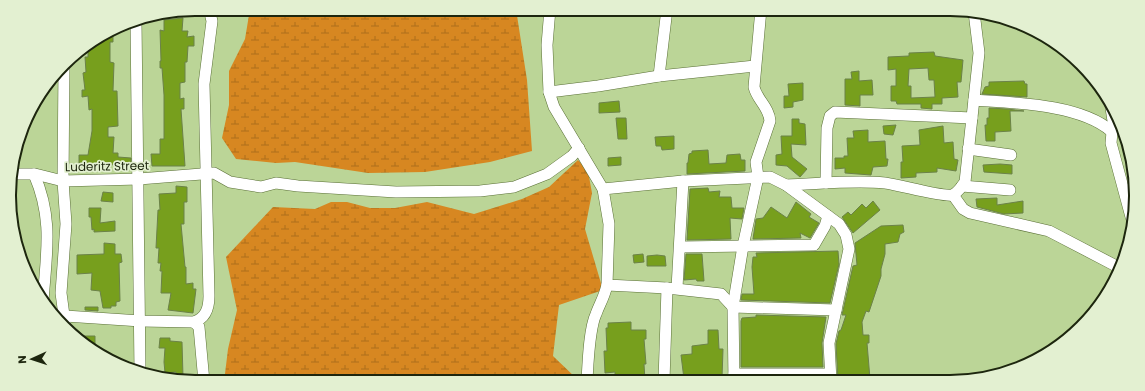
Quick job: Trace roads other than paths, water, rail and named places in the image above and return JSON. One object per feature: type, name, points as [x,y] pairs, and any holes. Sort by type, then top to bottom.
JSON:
[{"type":"street","points":[[67,320],[194,322],[201,320],[207,312],[209,304],[204,84],[212,21],[210,16]]},
{"type":"street","points":[[549,16],[547,45],[549,92],[554,107],[603,189],[609,224],[607,285],[602,302],[596,314],[588,358],[587,375]]},
{"type":"street","points":[[659,76],[666,16]]},
{"type":"street","points":[[734,375],[733,307],[743,246],[758,177],[756,162],[770,121],[770,114],[756,93],[753,80],[760,16]]},
{"type":"street","points":[[952,195],[965,182],[979,53],[975,18]]},
{"type":"street","points":[[136,27],[141,321],[140,366]]},
{"type":"street","points":[[549,92],[659,76],[755,66]]},
{"type":"street","points":[[64,74],[63,181],[66,224],[61,293],[64,317]]},
{"type":"street","points":[[974,100],[1035,104],[1094,119],[1111,131]]},
{"type":"street","points":[[826,183],[827,128],[830,116],[835,112],[972,118]]},
{"type":"street","points":[[1113,122],[1111,143],[1129,209]]},
{"type":"street","name":"Luderitz Street","points":[[18,174],[34,174],[63,181],[139,179],[214,173],[230,182],[261,186],[276,183],[298,186],[396,192],[480,191],[514,187],[547,174],[572,156],[579,148]]},
{"type":"street","points":[[968,149],[1011,155]]},
{"type":"street","points":[[34,174],[42,194],[46,210],[48,242],[44,291]]},
{"type":"street","points":[[603,189],[683,181],[770,177],[786,185],[839,224],[846,235],[849,249],[829,343],[831,375]]},
{"type":"street","points":[[665,375],[672,288],[680,247],[683,181]]},
{"type":"street","points":[[786,185],[885,183],[952,195],[963,209],[970,213],[1049,231],[1114,265]]},
{"type":"street","points":[[962,186],[1010,190]]},
{"type":"street","points":[[680,247],[814,245],[825,226],[828,216]]},
{"type":"street","points":[[45,270],[61,293]]},
{"type":"street","points":[[607,285],[672,288],[721,294],[733,307],[836,310]]},
{"type":"street","points":[[194,322],[199,328],[203,375]]}]
